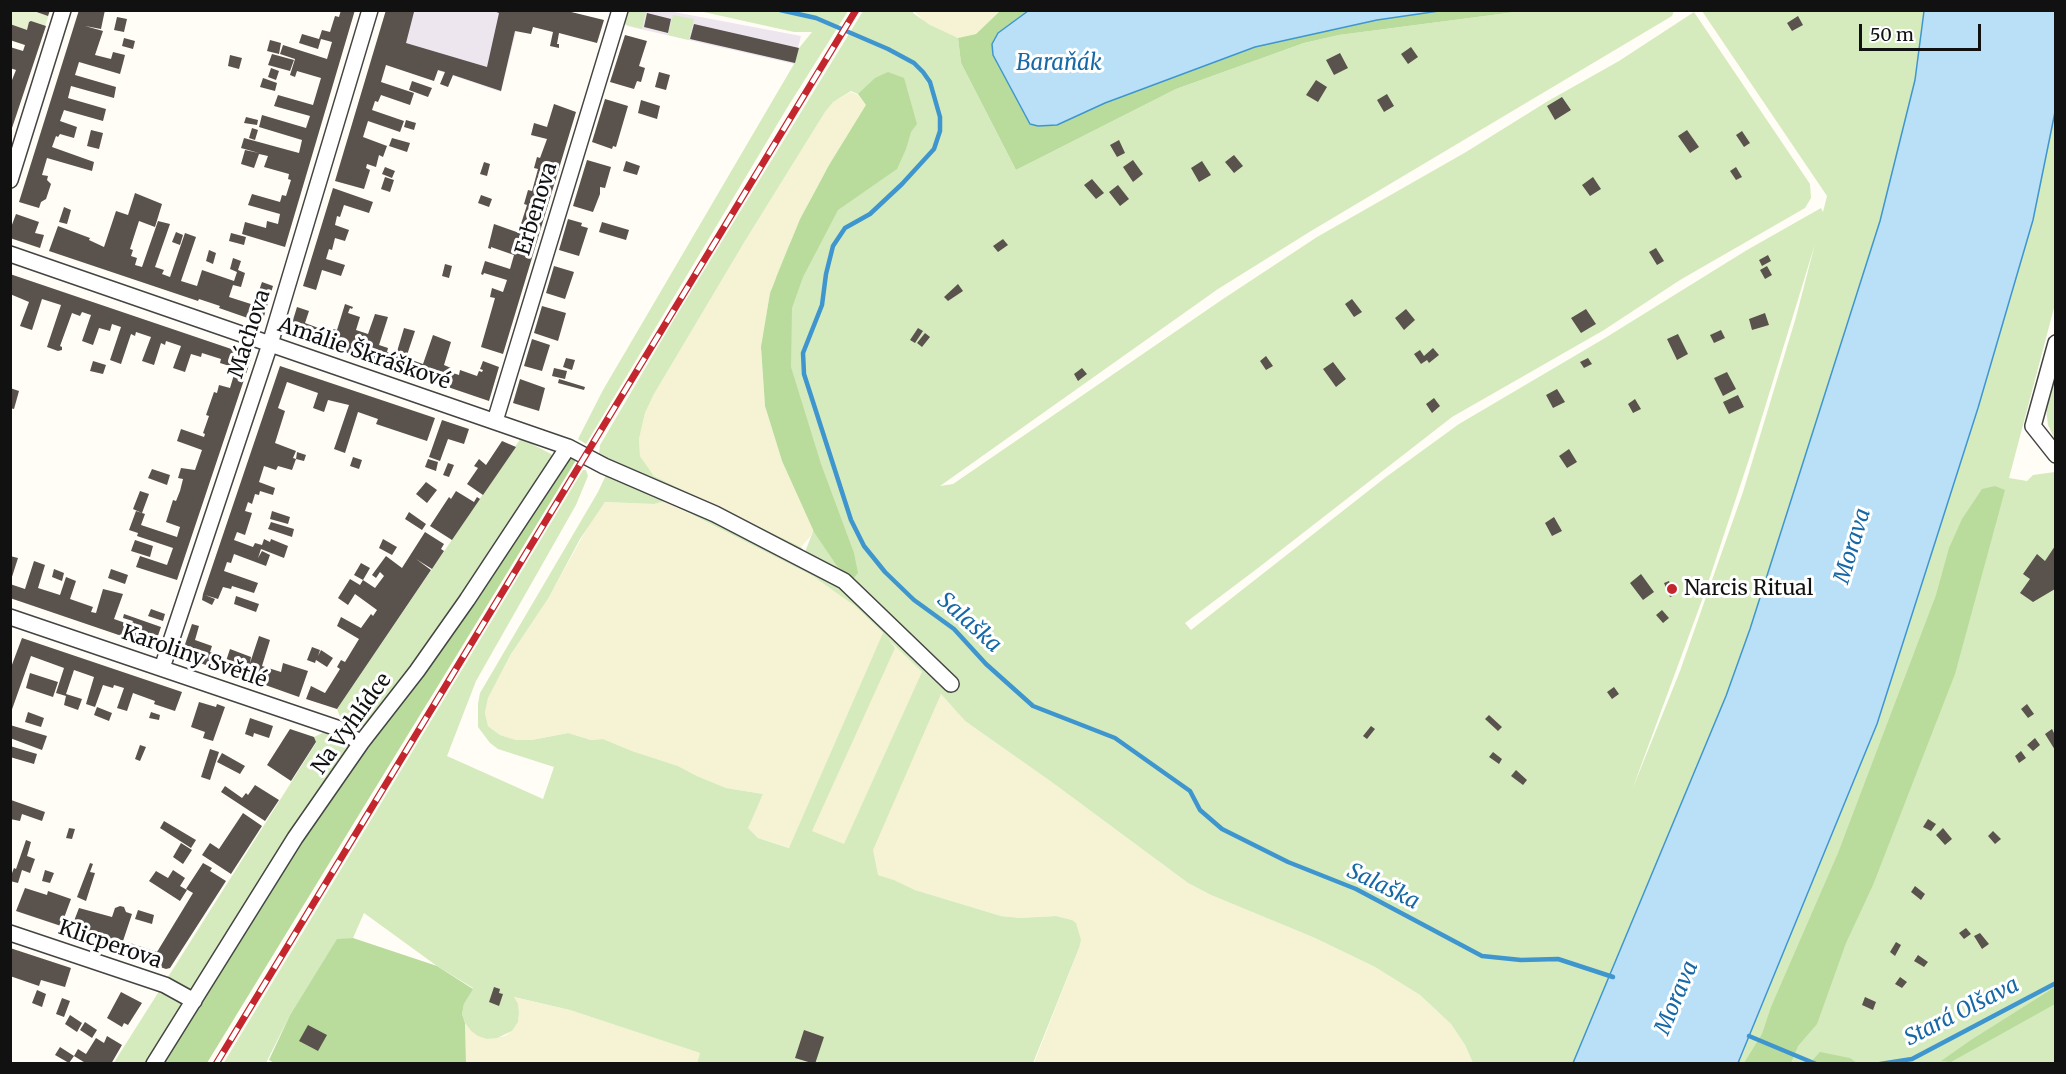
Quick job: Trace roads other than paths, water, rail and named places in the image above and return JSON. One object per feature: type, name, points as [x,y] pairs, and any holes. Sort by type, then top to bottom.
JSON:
[{"type":"street","points":[[10,180],[63,10]]},
{"type":"street","name":"Máchova","points":[[162,668],[270,344],[370,10]]},
{"type":"street","name":"Erbenova","points":[[495,421],[620,10]]},
{"type":"street","name":"Amálie Škráškové","points":[[10,254],[568,447]]},
{"type":"street","points":[[2055,343],[2033,426],[2055,455]]},
{"type":"street","points":[[568,447],[604,466],[715,514],[844,581],[951,684]]},
{"type":"street","name":"Na Vyhlídce","points":[[154,1064],[296,838],[361,743],[417,671],[467,600],[568,447]]},
{"type":"street","name":"Karoliny Světlé","points":[[11,620],[162,668],[337,728],[361,743]]},
{"type":"street","name":"Klicperova","points":[[10,933],[165,986],[194,1001]]},
{"type":"water","name":"Baraňák","points":[[1028,11],[1439,11],[1377,20],[1255,47],[1105,103],[1057,125],[1038,126],[1030,124],[993,55],[992,44],[998,33]]},
{"type":"water","name":"Morava","points":[[1924,11],[2055,11],[2055,112],[2033,220],[1978,408],[1877,724],[1738,1063],[1573,1063],[1726,696],[1750,629],[1880,221],[1915,80]]},
{"type":"waterway","name":"Salaška","points":[[780,10],[816,18],[888,49],[914,63],[930,82],[940,117],[940,131],[934,149],[870,214],[845,228],[833,246],[822,305],[803,353],[804,374],[851,520],[864,546],[885,572],[914,600],[954,629],[986,664],[1033,706],[1115,738],[1190,791],[1200,810],[1222,829],[1288,862],[1356,889],[1482,956],[1521,960],[1558,959],[1613,977]]},
{"type":"waterway","name":"Stará Olšava","points":[[1880,1064],[1912,1059],[2056,983]]},
{"type":"waterway","name":"Stará Olšava","points":[[1749,1036],[1816,1064]]},
{"type":"railway","points":[[216,1064],[856,10]]},
{"type":"place","name":"Narcis Ritual","points":[[1672,589]]}]
